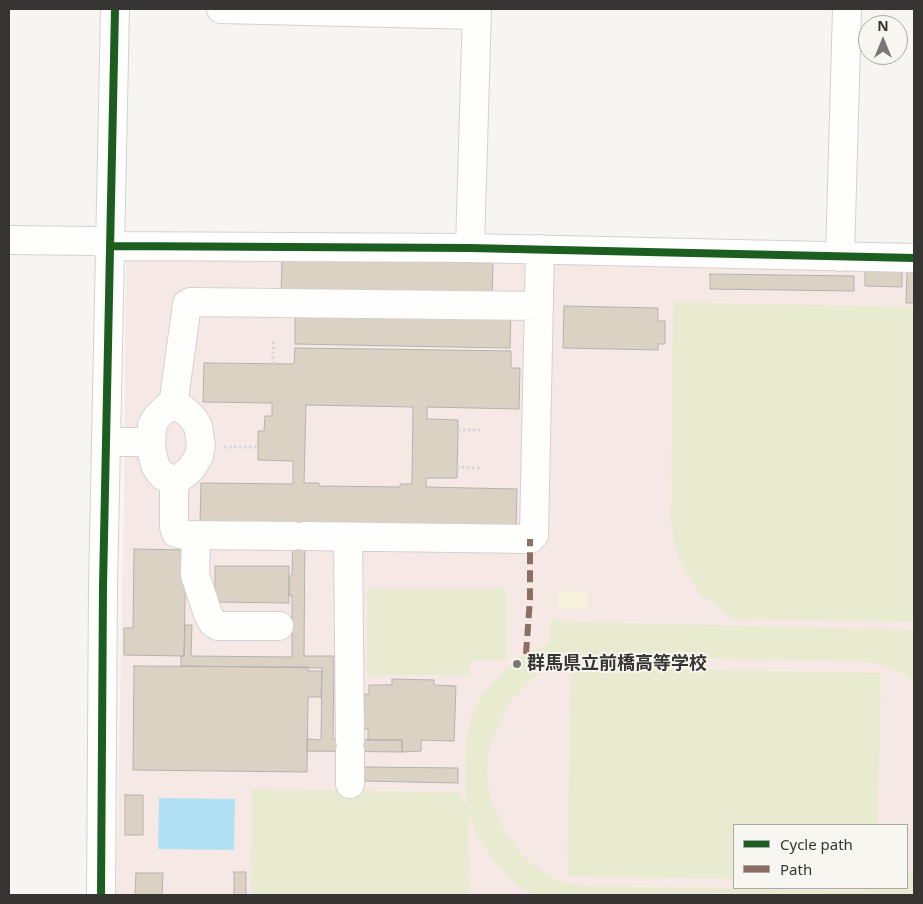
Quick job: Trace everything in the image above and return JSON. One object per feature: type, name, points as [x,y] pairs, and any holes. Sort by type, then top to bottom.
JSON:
[{"type":"street","points":[[101,895],[106,442],[115,9]]},
{"type":"street","points":[[222,9],[476,12],[470,248]]},
{"type":"street","points":[[840,256],[846,9]]},
{"type":"street","points":[[9,240],[95,241],[111,246],[540,249],[914,258]]},
{"type":"street","points":[[174,480],[174,527],[176,532],[184,535],[530,539],[534,535],[540,249]]},
{"type":"street","points":[[173,406],[187,304],[191,302],[539,306]]},
{"type":"street","points":[[173,406],[183,409],[192,417],[198,426],[201,446],[199,456],[191,469],[174,480],[164,476],[158,470],[153,458],[151,442],[152,425],[167,407],[173,406]]},
{"type":"street","points":[[106,442],[151,442]]},
{"type":"street","points":[[196,535],[195,575],[212,622],[218,626],[279,626]]},
{"type":"street","points":[[348,537],[350,784]]},
{"type":"path","points":[[273,339],[273,364]]},
{"type":"path","points":[[458,430],[482,430]]},
{"type":"path","points":[[230,447],[258,446]]},
{"type":"path","points":[[457,467],[481,468]]},
{"type":"shaded area","name":"群馬県立前橋高等学校","points":[[134,252],[914,265],[914,895],[116,895],[124,503],[126,260]]},
{"type":"green space","points":[[673,302],[914,307],[914,622],[734,619],[699,593],[681,563],[671,521]]},
{"type":"green space","points":[[367,589],[507,589],[507,660],[470,660],[470,675],[367,675]]},
{"type":"green space","points":[[549,621],[914,630],[914,683],[903,674],[890,668],[879,664],[857,661],[599,656],[574,659],[534,678],[508,705],[493,737],[489,751],[487,776],[490,799],[505,833],[532,864],[560,882],[586,886],[859,891],[908,889],[908,873],[914,869],[914,895],[534,895],[508,876],[485,848],[476,832],[468,810],[469,895],[251,895],[252,789],[459,792],[467,806],[465,758],[467,736],[472,715],[479,700],[509,667],[526,654],[549,643]]},
{"type":"green space","points":[[571,667],[881,673],[878,824],[733,824],[733,879],[567,876]]},
{"type":"sand","points":[[558,591],[587,591],[587,609],[558,608]]},
{"type":"water","points":[[159,798],[235,799],[234,850],[158,849]]},
{"type":"building","points":[[282,259],[493,263],[492,300],[281,295]]},
{"type":"building","points":[[865,270],[902,270],[902,287],[865,286]]},
{"type":"building","points":[[907,271],[914,271],[914,303],[906,303]]},
{"type":"building","points":[[710,274],[854,276],[854,291],[710,289]]},
{"type":"building","points":[[564,306],[658,308],[658,321],[665,321],[665,344],[658,344],[658,350],[563,348]]},
{"type":"building","points":[[295,308],[511,312],[510,348],[295,344]]},
{"type":"building","points":[[295,348],[511,351],[511,368],[520,368],[519,409],[427,407],[427,419],[458,420],[458,430],[457,478],[426,478],[426,487],[517,489],[516,528],[200,523],[201,483],[293,484],[293,461],[258,460],[258,431],[264,431],[265,416],[272,416],[272,403],[203,402],[204,363],[294,364]],"holes":[[[306,405],[413,407],[412,484],[400,484],[400,487],[319,486],[319,483],[304,483]]]},
{"type":"building","points":[[293,524],[305,524],[304,656],[334,656],[333,739],[402,740],[402,752],[307,751],[307,739],[321,740],[322,668],[181,666],[181,656],[184,656],[185,625],[192,625],[191,656],[292,657],[292,595],[289,596],[289,576],[292,576]]},
{"type":"building","points":[[134,549],[186,550],[184,656],[124,655],[124,628],[133,628]]},
{"type":"building","points":[[215,566],[289,566],[289,603],[215,602]]},
{"type":"building","points":[[134,666],[308,667],[308,671],[322,671],[321,697],[308,697],[307,772],[133,770]]},
{"type":"building","points":[[392,679],[434,680],[434,685],[456,686],[454,741],[421,740],[421,751],[402,752],[402,740],[368,740],[368,729],[364,729],[364,694],[369,694],[369,685],[392,685]]},
{"type":"building","points":[[364,767],[458,768],[458,783],[363,781]]},
{"type":"building","points":[[125,795],[143,795],[143,835],[125,835]]},
{"type":"building","points":[[234,872],[246,872],[246,895],[234,895]]},
{"type":"building","points":[[136,873],[163,873],[162,895],[135,895]]},
{"type":"marked path","points":[[526,654],[530,599],[530,539]]},
{"type":"cycle path","points":[[101,895],[103,586],[115,9]]},
{"type":"cycle path","points":[[111,246],[470,248],[914,258]]},
{"type":"place","name":"群馬県立前橋高等学校","points":[[517,664]]}]
